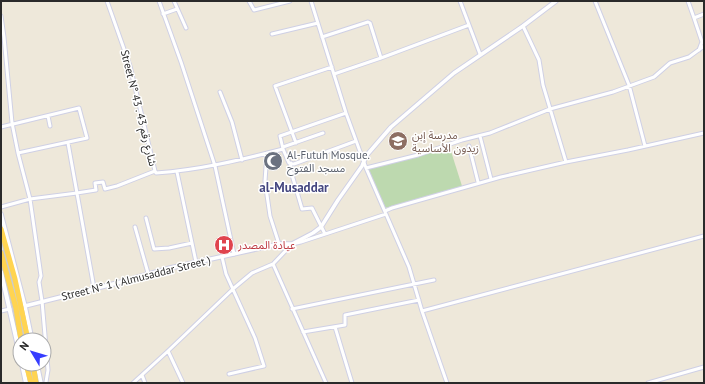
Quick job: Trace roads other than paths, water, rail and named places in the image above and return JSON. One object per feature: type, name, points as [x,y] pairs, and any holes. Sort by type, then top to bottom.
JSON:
[{"type":"highway","points":[[1,229],[16,278],[26,332]]},
{"type":"highway","points":[[1,253],[16,308],[20,332]]},
{"type":"highway","points":[[31,383],[28,374],[35,374],[36,383]]},
{"type":"main road","points":[[1,272],[15,332]]},
{"type":"main road","points":[[24,372],[26,383]]},
{"type":"street","name":"Street N° 43 . شارع رقم 43","points":[[107,1],[130,66],[156,173],[177,172],[242,160],[283,148],[324,133]]},
{"type":"street","points":[[159,1],[181,62],[215,166],[234,254]]},
{"type":"street","points":[[174,1],[186,28]]},
{"type":"street","points":[[249,1],[254,10],[290,1]]},
{"type":"street","points":[[268,1],[270,6]]},
{"type":"street","points":[[311,1],[356,142],[409,267],[422,311],[447,383]]},
{"type":"street","points":[[460,1],[480,54]]},
{"type":"street","points":[[133,383],[168,352],[234,288],[252,273],[273,264],[292,244],[321,227],[372,148],[392,127],[454,73],[523,26],[556,1]]},
{"type":"street","points":[[595,1],[629,85],[645,146]]},
{"type":"street","points":[[688,1],[702,42],[699,51]]},
{"type":"street","points":[[164,14],[177,9]]},
{"type":"street","points":[[694,18],[704,14]]},
{"type":"street","points":[[1,16],[12,123],[18,154],[30,199],[41,276],[38,282],[42,301],[48,370],[46,382]]},
{"type":"street","points":[[322,37],[368,22],[370,23],[381,58]]},
{"type":"street","points":[[272,34],[318,23]]},
{"type":"street","points":[[334,74],[469,25]]},
{"type":"street","points":[[523,26],[539,60],[543,85],[566,162]]},
{"type":"street","points":[[366,168],[418,155],[462,140],[480,136],[550,109],[613,92],[629,85],[654,78],[670,63],[689,57],[704,46]]},
{"type":"street","points":[[296,143],[275,86],[332,67]]},
{"type":"street","points":[[220,92],[232,122],[242,160]]},
{"type":"street","points":[[1,127],[12,123],[79,108],[87,138],[18,154]]},
{"type":"street","points":[[346,113],[280,136],[283,148],[289,163],[294,164],[356,142]]},
{"type":"street","points":[[48,116],[50,126]]},
{"type":"street","name":"Street N° 1 ( Almusaddar Street )","points":[[25,306],[148,273],[279,244],[301,242],[385,212],[392,208],[478,182],[704,133]]},
{"type":"street","points":[[480,136],[491,179]]},
{"type":"street","points":[[68,143],[94,288]]},
{"type":"street","points":[[469,146],[478,182]]},
{"type":"street","points":[[267,153],[266,181],[270,216],[279,244]]},
{"type":"street","points":[[291,163],[290,168],[302,209],[312,208],[325,234]]},
{"type":"street","points":[[1,207],[30,199],[96,190],[95,183],[103,182],[105,189],[155,172]]},
{"type":"street","points":[[177,172],[196,262]]},
{"type":"street","points":[[1,214],[30,332]]},
{"type":"street","points":[[146,218],[154,249],[169,248],[192,243]]},
{"type":"street","points":[[135,227],[148,273]]},
{"type":"street","points":[[422,311],[704,236]]},
{"type":"street","points":[[222,257],[226,274],[234,288],[255,338],[264,366],[229,374]]},
{"type":"street","points":[[273,264],[326,383]]},
{"type":"street","points":[[292,309],[434,280]]},
{"type":"street","points":[[303,332],[345,325],[345,315],[419,300]]},
{"type":"street","points":[[1,311],[10,309]]},
{"type":"street","points":[[334,327],[352,383]]},
{"type":"street","points":[[168,352],[183,383]]},
{"type":"street","points":[[648,383],[704,367]]},
{"type":"street","points":[[39,372],[41,383]]},
{"type":"street","points":[[142,375],[145,383]]},
{"type":"place","name":"مدرسة إبن زيدون الأساسية","points":[[398,141]]},
{"type":"place","name":"Al-Futuh Mosque. مسجد الفتوح","points":[[273,161]]},
{"type":"place","name":"عيادة المصدر","points":[[224,245]]},
{"type":"district","name":"al-Musaddar","points":[[294,187]]}]
